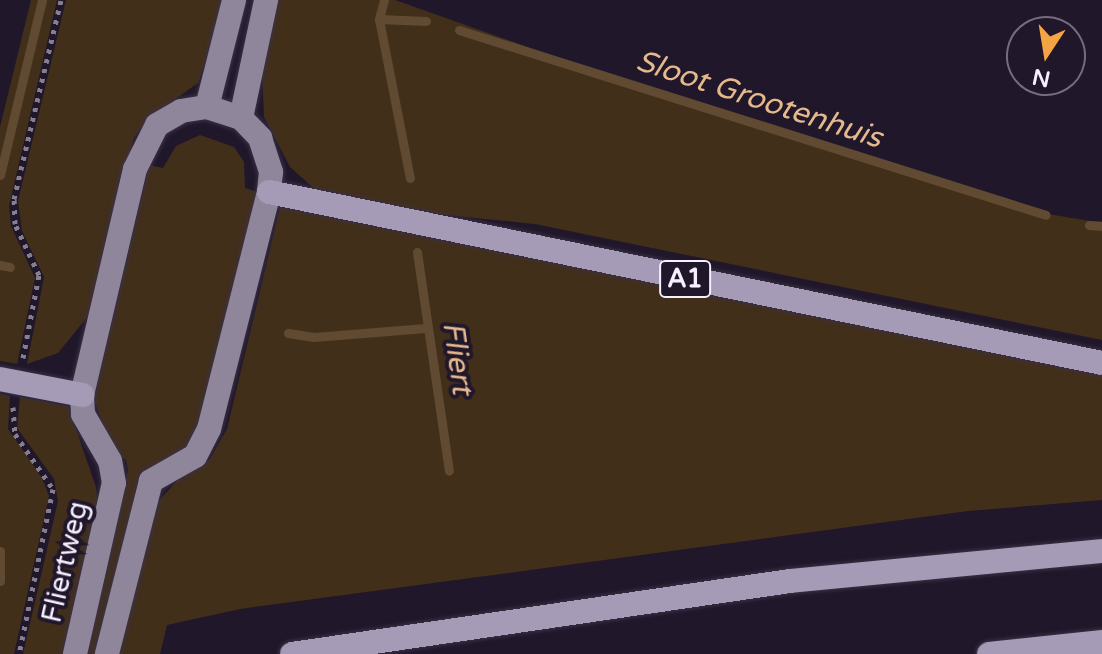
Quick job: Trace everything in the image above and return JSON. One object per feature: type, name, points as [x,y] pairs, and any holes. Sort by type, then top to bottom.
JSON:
[{"type":"highway","name":"A1","points":[[269,192],[1102,363]]},
{"type":"highway","points":[[9,381],[82,395]]},
{"type":"highway","points":[[292,654],[790,581],[1102,551]]},
{"type":"highway","points":[[989,654],[1102,642]]},
{"type":"main road","points":[[207,107],[234,0]]},
{"type":"main road","points":[[241,118],[266,0]]},
{"type":"main road","points":[[82,395],[145,140],[169,116],[207,107],[241,118],[267,152],[269,192],[204,445],[185,462],[159,472],[146,492],[107,654]]},
{"type":"main road","name":"Fliertweg","points":[[75,654],[114,483],[110,461],[83,414],[82,395]]},
{"type":"path","name":"Fliertweg","points":[[19,654],[53,499],[48,478],[15,434],[12,412],[9,381],[39,275],[15,224],[14,199],[61,0]]},
{"type":"shaded area","points":[[31,0],[57,0],[9,206],[11,226],[35,278],[17,364],[0,361],[0,127]]},
{"type":"shaded area","points":[[66,0],[227,0],[198,83],[154,114],[134,137],[89,315],[58,353],[27,364],[44,277],[22,231],[18,201]]},
{"type":"shaded area","points":[[276,0],[395,0],[717,114],[1048,214],[1102,223],[1102,340],[535,224],[417,212],[319,193],[290,167],[264,117],[262,74]]},
{"type":"shaded area","points":[[200,135],[234,147],[244,162],[245,188],[258,192],[206,415],[187,448],[141,473],[97,654],[85,654],[128,470],[126,460],[108,443],[94,398],[149,165],[163,168],[176,146]]},
{"type":"shaded area","points":[[280,207],[1102,374],[1102,500],[968,511],[240,609],[167,625],[160,654],[115,654],[157,503],[177,481],[210,459],[227,429]]},
{"type":"shaded area","points":[[0,394],[10,396],[8,429],[42,478],[49,496],[14,654],[0,654]]},
{"type":"shaded area","points":[[20,397],[68,406],[96,487],[98,507],[67,654],[23,654],[58,501],[54,479],[17,428]]},
{"type":"waterway","points":[[0,175],[42,0]]},
{"type":"waterway","name":"Fliert","points":[[384,0],[379,19],[410,178]]},
{"type":"waterway","name":"Sloot Grootenhuis","points":[[379,19],[426,21]]},
{"type":"waterway","name":"Sloot Grootenhuis","points":[[459,30],[1046,215]]},
{"type":"waterway","name":"Sloot Grootenhuis","points":[[1089,225],[1102,226]]},
{"type":"waterway","name":"Fliert","points":[[417,252],[449,471]]},
{"type":"waterway","points":[[0,265],[10,267]]},
{"type":"waterway","points":[[288,333],[314,337],[426,328]]},
{"type":"waterway","points":[[0,551],[0,581]]}]
